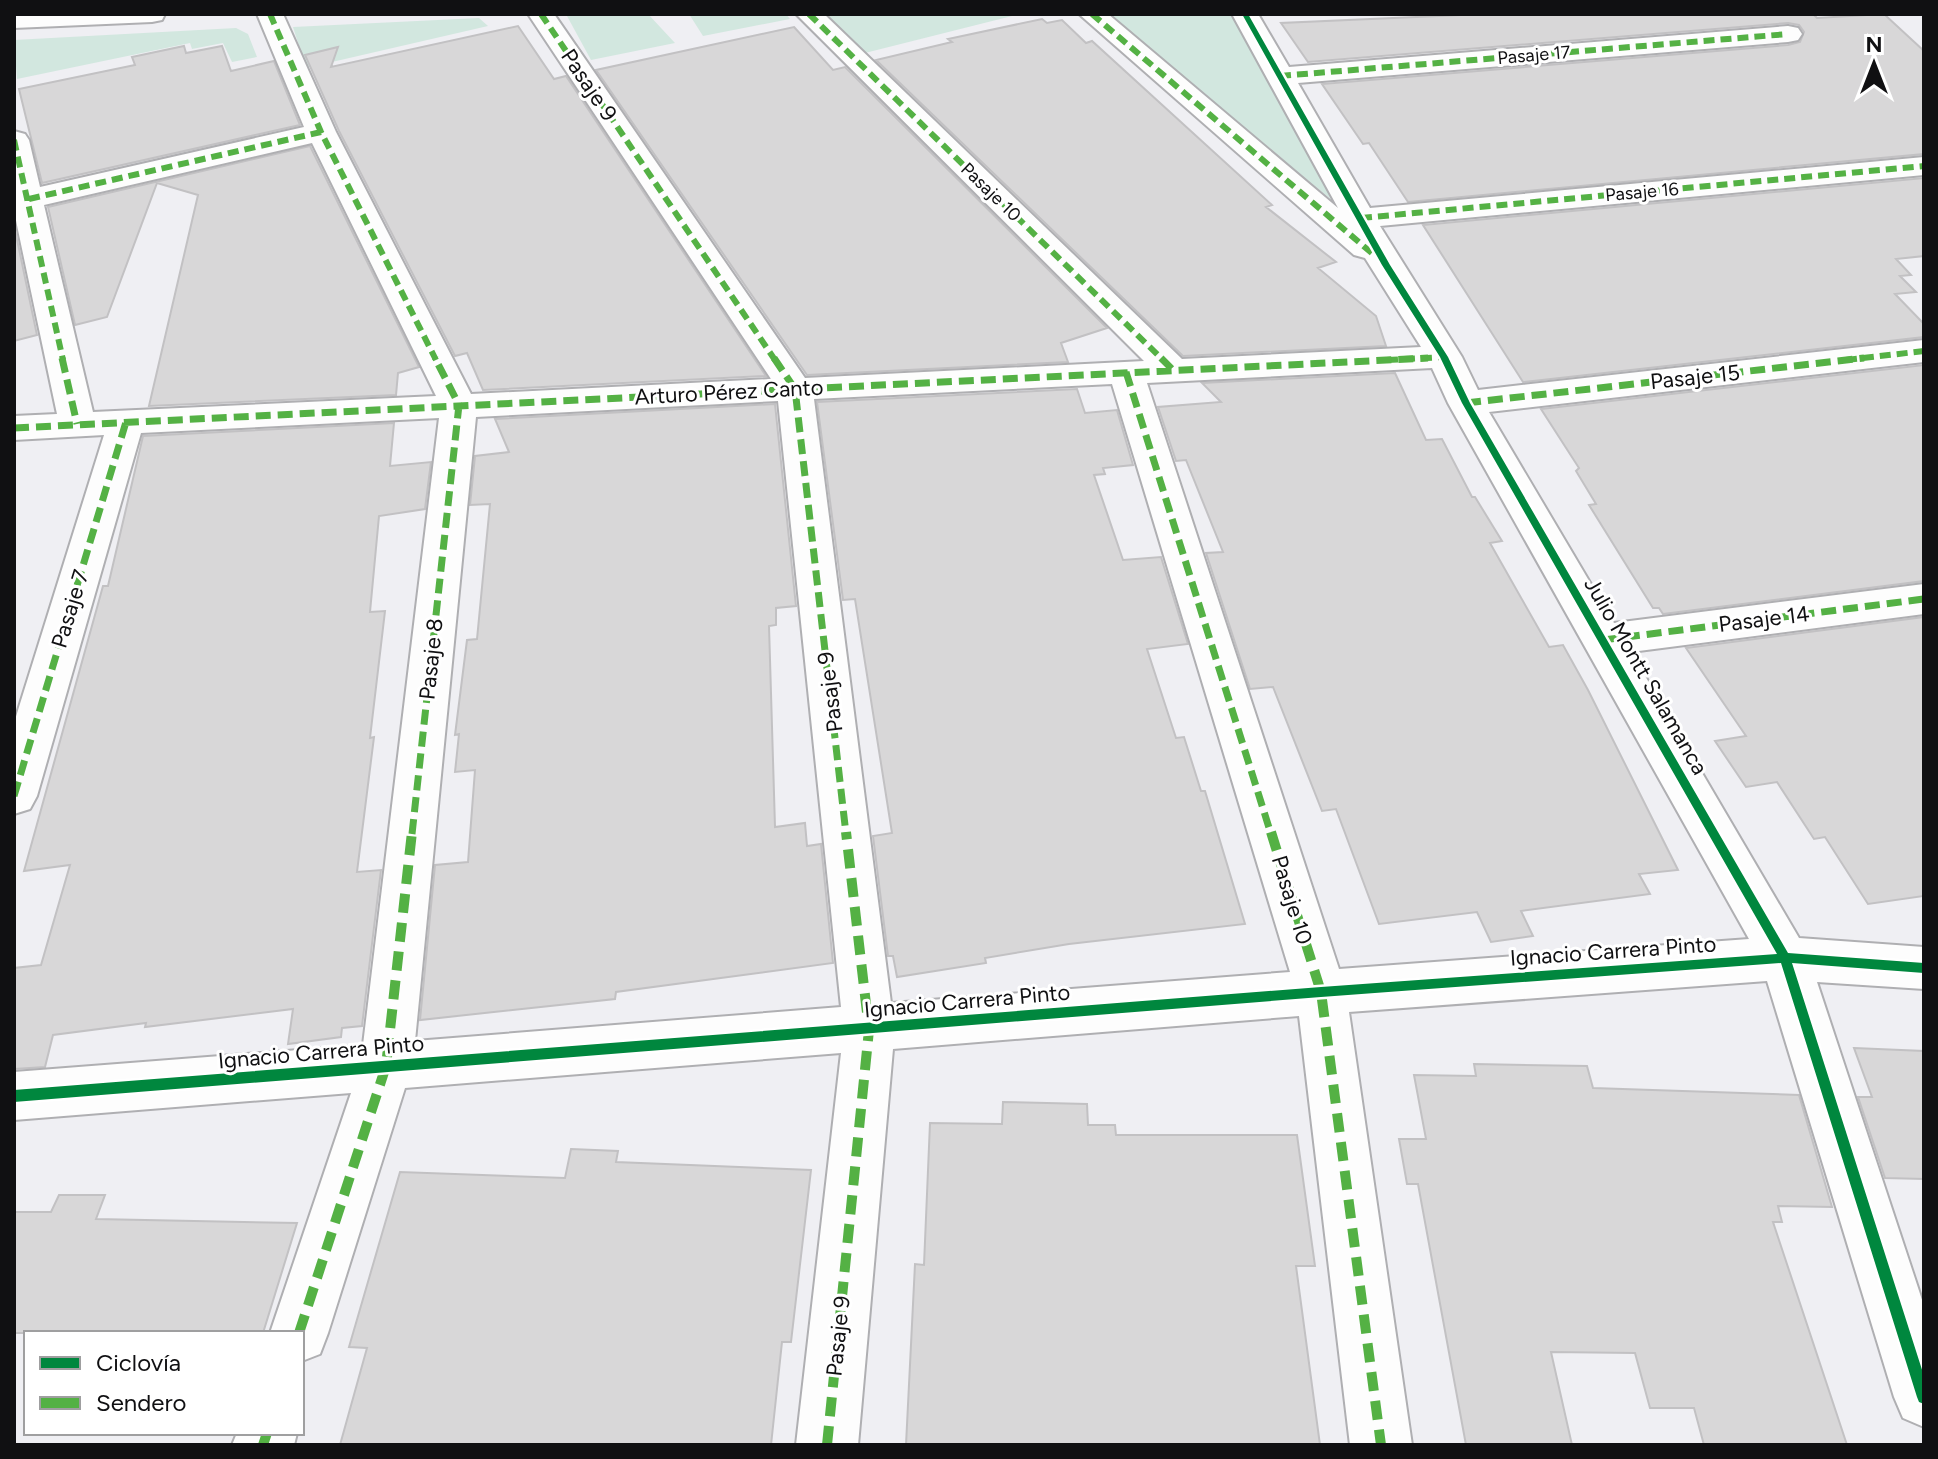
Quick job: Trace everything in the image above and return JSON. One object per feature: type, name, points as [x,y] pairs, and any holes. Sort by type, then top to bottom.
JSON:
[{"type":"street","points":[[14,20],[152,14]]},
{"type":"street","points":[[270,14],[321,132],[459,405]]},
{"type":"street","name":"Pasaje 9","points":[[541,14],[795,389],[869,1030],[827,1445]]},
{"type":"street","name":"Pasaje 10","points":[[809,14],[1150,371],[1321,992],[1381,1445]]},
{"type":"street","points":[[1092,14],[1386,265]]},
{"type":"street","name":"Julio Montt Salamanca","points":[[1245,14],[1386,265],[1444,357],[1466,403],[1785,958],[1924,1397]]},
{"type":"street","name":"Pasaje 17","points":[[1280,76],[1788,34]]},
{"type":"street","points":[[29,199],[321,132]]},
{"type":"street","points":[[14,140],[77,424]]},
{"type":"street","name":"Pasaje 16","points":[[1361,218],[1924,166]]},
{"type":"street","name":"Pasaje 15","points":[[1466,403],[1924,351]]},
{"type":"street","name":"Arturo Pérez Canto","points":[[14,428],[1444,357]]},
{"type":"street","name":"Pasaje 8","points":[[300,1331],[386,1066],[459,405]]},
{"type":"street","name":"Pasaje 7","points":[[14,796],[126,422]]},
{"type":"street","name":"Pasaje 14","points":[[1603,640],[1924,599]]},
{"type":"street","name":"Ignacio Carrera Pinto","points":[[14,1096],[1785,958],[1924,968]]},
{"type":"green space","points":[[648,14],[675,43],[591,60],[567,16]]},
{"type":"green space","points":[[689,14],[786,14],[790,19],[703,36]]},
{"type":"green space","points":[[821,14],[1020,14],[861,54]]},
{"type":"green space","points":[[1098,14],[1237,14],[1351,215]]},
{"type":"green space","points":[[479,18],[488,26],[306,68],[293,27]]},
{"type":"green space","points":[[236,28],[248,34],[257,57],[232,62],[223,43],[192,49],[190,43],[17,79],[14,40]]},
{"type":"building","points":[[1484,14],[1813,14],[1817,18],[1884,14],[1924,51],[1924,154],[1408,202],[1369,143],[1363,144],[1322,84],[1788,45],[1800,42],[1804,32],[1799,25],[1788,23],[1308,62],[1281,23]]},
{"type":"building","points":[[1042,19],[1047,23],[1062,20],[1086,43],[1092,41],[1272,205],[1266,207],[1336,262],[1318,268],[1376,316],[1386,346],[1183,356],[876,60],[952,42],[948,39]]},
{"type":"building","points":[[518,26],[554,79],[566,76],[766,376],[483,390],[467,353],[455,356],[339,131],[305,55],[338,47],[331,67]]},
{"type":"building","points":[[794,27],[833,70],[845,67],[1107,328],[1061,343],[1068,362],[807,375],[596,70]]},
{"type":"building","points":[[184,46],[186,53],[222,46],[231,71],[274,61],[300,125],[42,183],[19,89],[135,65],[132,57]]},
{"type":"building","points":[[310,146],[419,367],[398,373],[396,395],[149,406],[198,195],[157,183],[107,317],[75,325],[48,207]]},
{"type":"building","points":[[1924,178],[1924,256],[1896,259],[1911,275],[1900,276],[1916,292],[1895,294],[1924,324],[1924,337],[1523,382],[1423,225]]},
{"type":"building","points":[[14,225],[37,335],[14,341]]},
{"type":"building","points":[[1924,365],[1924,581],[1663,614],[1659,608],[1653,608],[1589,505],[1596,504],[1576,471],[1579,468],[1541,409]]},
{"type":"building","points":[[1395,373],[1426,440],[1442,439],[1472,497],[1475,497],[1502,541],[1490,543],[1549,647],[1563,645],[1678,870],[1639,874],[1650,894],[1521,911],[1533,936],[1491,942],[1477,912],[1379,924],[1336,809],[1322,811],[1273,687],[1250,689],[1206,553],[1223,552],[1186,460],[1176,461],[1158,407],[1221,402],[1202,383]]},
{"type":"building","points":[[1077,389],[1085,413],[1117,410],[1133,465],[1103,468],[1105,474],[1094,475],[1123,560],[1161,557],[1188,644],[1147,649],[1176,738],[1184,737],[1201,791],[1205,791],[1245,924],[1069,944],[985,958],[986,963],[897,977],[893,956],[888,956],[873,836],[892,833],[855,599],[843,600],[817,402]]},
{"type":"building","points":[[775,404],[796,606],[776,608],[776,625],[769,626],[775,827],[805,823],[807,846],[821,844],[833,963],[616,992],[615,999],[420,1020],[435,865],[468,862],[475,770],[455,772],[459,734],[455,735],[467,640],[477,639],[490,504],[470,505],[475,456],[509,452],[495,419]]},
{"type":"building","points":[[394,423],[390,466],[431,462],[425,509],[379,516],[370,612],[385,611],[370,738],[374,737],[357,872],[381,870],[362,1026],[342,1028],[341,1037],[288,1044],[293,1009],[145,1027],[146,1023],[53,1035],[45,1067],[14,1069],[14,968],[41,965],[70,865],[24,871],[103,586],[108,586],[143,436]]},
{"type":"building","points":[[1924,617],[1924,896],[1868,904],[1825,837],[1814,839],[1777,782],[1746,787],[1715,741],[1746,736],[1686,648]]},
{"type":"building","points":[[1854,1048],[1924,1051],[1924,1179],[1885,1178],[1858,1097],[1872,1097]]},
{"type":"building","points":[[1474,1064],[1587,1066],[1593,1088],[1799,1095],[1832,1207],[1778,1206],[1782,1222],[1773,1222],[1847,1445],[1704,1445],[1694,1408],[1650,1408],[1635,1353],[1551,1352],[1572,1445],[1466,1445],[1418,1184],[1407,1184],[1399,1139],[1426,1139],[1414,1075],[1476,1076]]},
{"type":"building","points":[[1003,1102],[1087,1104],[1088,1125],[1115,1125],[1116,1135],[1297,1135],[1315,1266],[1296,1266],[1320,1445],[906,1445],[915,1264],[924,1265],[930,1123],[1002,1124]]},
{"type":"building","points":[[571,1149],[618,1151],[616,1162],[811,1170],[791,1342],[782,1342],[771,1445],[340,1445],[367,1348],[349,1347],[400,1172],[565,1178]]},
{"type":"building","points":[[59,1195],[105,1195],[96,1219],[297,1223],[264,1331],[14,1333],[14,1212],[51,1212]]},
{"type":"marked path","points":[[270,14],[321,132],[459,405],[386,1066],[300,1331]]},
{"type":"marked path","points":[[541,14],[795,389],[869,1030],[827,1445]]},
{"type":"marked path","points":[[809,14],[1173,370]]},
{"type":"marked path","points":[[1092,14],[1374,255]]},
{"type":"marked path","points":[[1280,76],[1788,34]]},
{"type":"marked path","points":[[29,199],[321,132]]},
{"type":"marked path","points":[[14,140],[77,424]]},
{"type":"marked path","points":[[1361,218],[1924,166]]},
{"type":"marked path","points":[[1466,403],[1924,351]]},
{"type":"marked path","points":[[14,428],[1444,357]]},
{"type":"marked path","points":[[1126,372],[1321,992],[1381,1445]]},
{"type":"marked path","points":[[14,796],[126,422]]},
{"type":"marked path","points":[[1603,640],[1924,599]]},
{"type":"marked path","points":[[263,1445],[266,1435]]},
{"type":"cycle path","points":[[1245,14],[1386,265],[1444,357],[1466,403],[1785,958],[1924,1397]]},
{"type":"cycle path","points":[[14,1096],[1785,958],[1924,968]]}]
